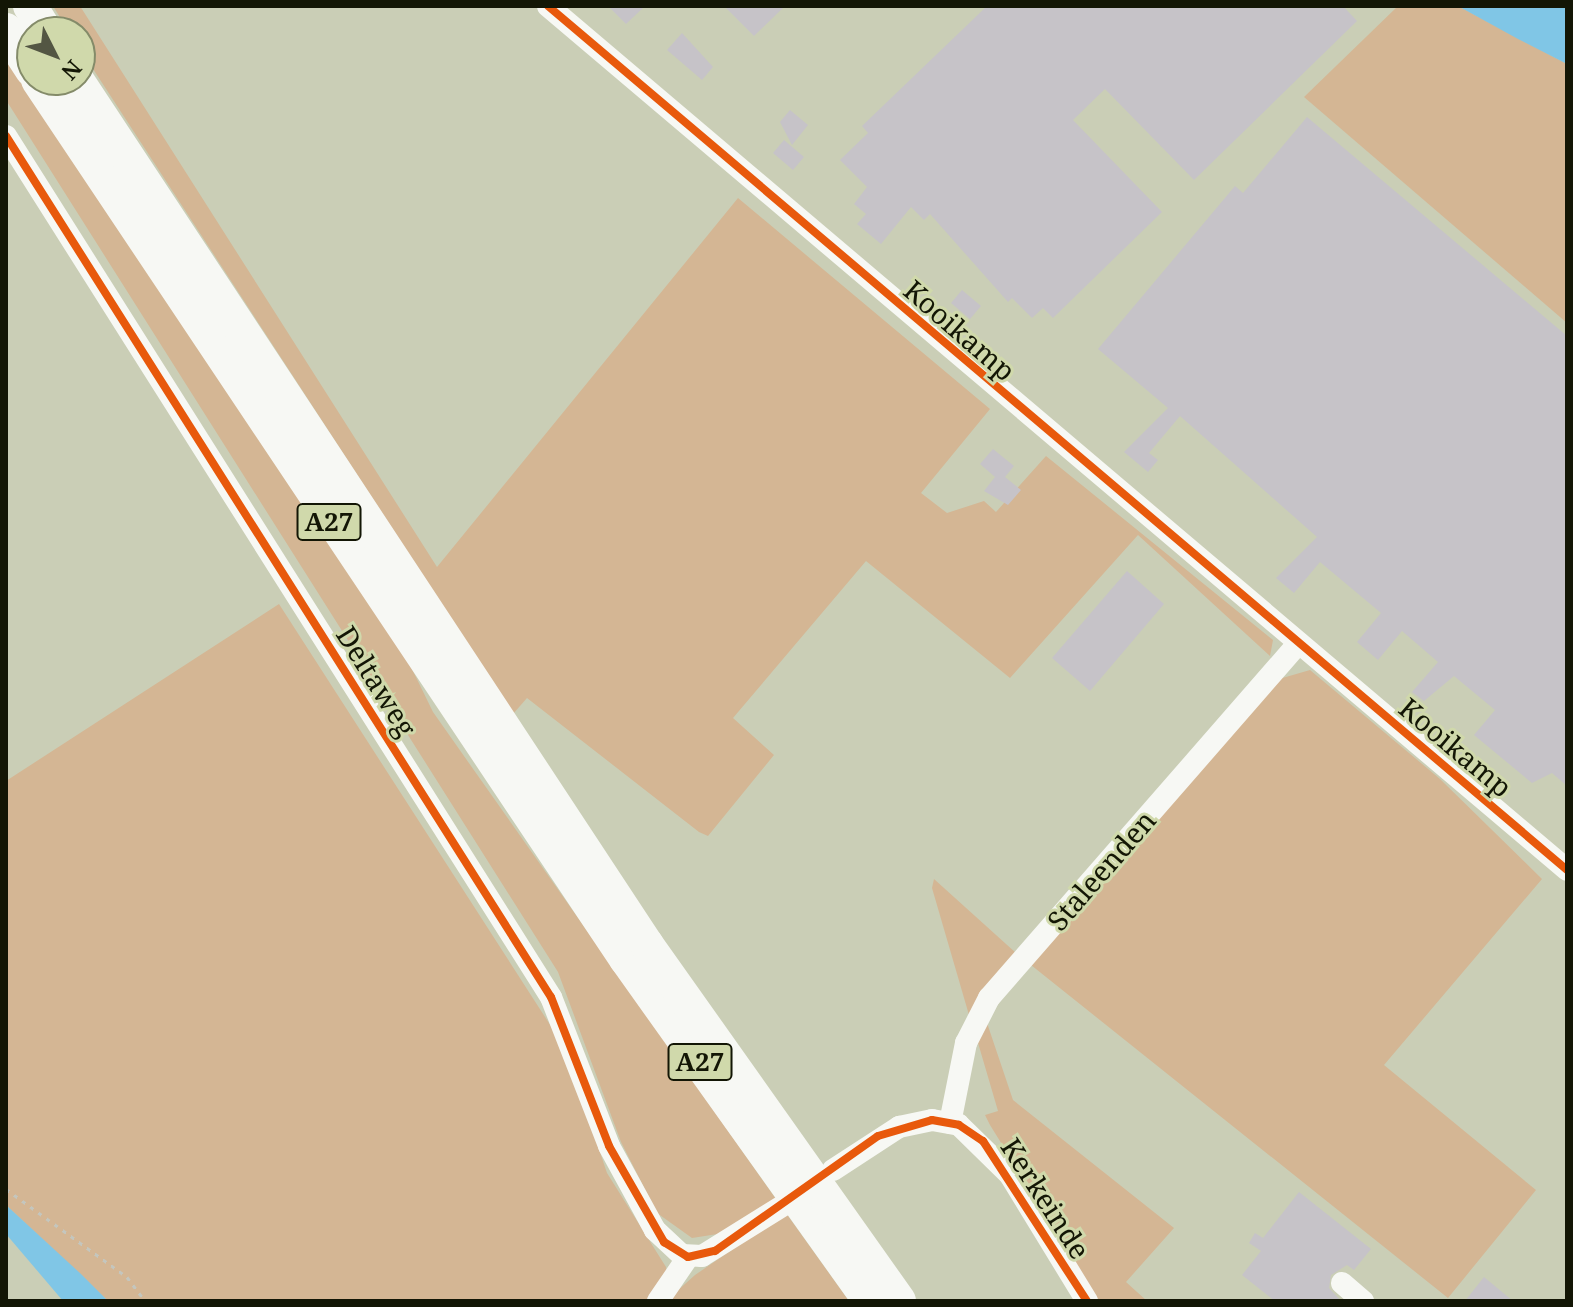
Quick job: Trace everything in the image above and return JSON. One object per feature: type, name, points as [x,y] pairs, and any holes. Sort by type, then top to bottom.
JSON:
[{"type":"highway","name":"A27","points":[[48,96],[245,397],[828,1221],[899,1301]]},
{"type":"highway","name":"A27","points":[[88,96],[647,945],[783,1158]]},
{"type":"highway","name":"A27","points":[[828,1221],[870,1301]]},
{"type":"street","name":"Kooikamp","points":[[548,6],[1567,870]]},
{"type":"street","name":"Deltaweg","points":[[6,136],[551,997],[635,1195],[664,1242],[688,1257]]},
{"type":"street","name":"Staleenden","points":[[950,1123],[966,1043],[989,998],[1299,643]]},
{"type":"street","points":[[833,1170],[899,1127],[950,1123]]},
{"type":"street","name":"Kerkeinde","points":[[950,1123],[983,1141],[1010,1175],[1087,1301]]},
{"type":"street","points":[[658,1301],[688,1257],[715,1251],[784,1205]]},
{"type":"street","points":[[1342,1283],[1363,1301]]},
{"type":"path","points":[[6,1189],[127,1277],[145,1301]]},
{"type":"shaded area","points":[[53,6],[80,6],[86,16],[59,16]]},
{"type":"shaded area","points":[[1398,6],[1458,6],[1567,64],[1567,323],[1304,97]]},
{"type":"shaded area","points":[[96,31],[437,567],[738,198],[990,409],[921,493],[947,513],[984,501],[996,512],[1046,456],[1273,640],[1270,656],[1138,535],[1010,678],[866,561],[733,718],[774,755],[708,836],[527,698],[513,714],[96,74]]},
{"type":"shaded area","points":[[6,42],[16,57],[16,96],[41,96],[411,667],[433,712],[776,1199],[724,1233],[692,1238],[657,1213],[621,1142],[558,972],[6,100]]},
{"type":"shaded area","points":[[279,604],[565,1048],[607,1173],[666,1267],[668,1280],[647,1301],[108,1301],[6,1205],[6,781]]},
{"type":"shaded area","points":[[1310,670],[1440,779],[1542,879],[1384,1065],[1536,1190],[1448,1298],[1031,965],[1279,679]]},
{"type":"shaded area","points":[[934,879],[1016,953],[969,1015],[932,888]]},
{"type":"shaded area","points":[[986,1020],[1013,1100],[1174,1228],[1126,1282],[1147,1301],[1099,1301],[990,1125],[985,1115],[998,1111],[976,1036]]},
{"type":"shaded area","points":[[786,1213],[849,1301],[666,1301],[695,1275]]},
{"type":"water","points":[[1458,6],[1567,6],[1567,64],[1518,39]]},
{"type":"water","points":[[6,1205],[108,1301],[63,1301],[6,1234]]},
{"type":"building","points":[[608,6],[645,6],[626,24]]},
{"type":"building","points":[[724,6],[785,6],[754,36]]},
{"type":"building","points":[[987,6],[1343,6],[1357,21],[1194,180],[1105,89],[1073,120],[1162,212],[1053,318],[1043,308],[1032,318],[1012,298],[1008,302],[930,214],[924,220],[911,207],[881,244],[857,224],[866,214],[854,204],[867,187],[840,160],[868,133],[862,126]]},
{"type":"building","points":[[682,33],[713,67],[702,80],[667,50]]},
{"type":"building","points":[[790,110],[808,125],[792,145],[780,122]]},
{"type":"building","points":[[1307,117],[1567,336],[1567,786],[1552,773],[1532,783],[1474,735],[1495,710],[1454,676],[1424,701],[1412,692],[1438,662],[1402,631],[1378,660],[1357,642],[1381,613],[1320,562],[1294,593],[1276,578],[1317,537],[1180,416],[1149,453],[1158,460],[1148,472],[1124,452],[1168,408],[1098,349],[1235,186],[1243,193]]},
{"type":"building","points":[[784,140],[804,157],[793,170],[773,153]]},
{"type":"building","points":[[962,290],[981,306],[970,319],[951,303]]},
{"type":"building","points":[[993,449],[1014,466],[1005,477],[1021,490],[1008,505],[984,491],[995,477],[980,464]]},
{"type":"building","points":[[1127,571],[1164,604],[1090,691],[1052,658]]},
{"type":"building","points":[[1299,1192],[1371,1249],[1354,1270],[1347,1265],[1331,1275],[1329,1288],[1341,1301],[1275,1301],[1242,1275],[1261,1251],[1249,1243],[1255,1233],[1263,1238]]},
{"type":"building","points":[[1484,1277],[1513,1301],[1465,1301]]},
{"type":"cycle path","points":[[548,6],[1567,870]]},
{"type":"cycle path","points":[[6,136],[551,997],[609,1146],[664,1242],[688,1257],[715,1251],[878,1136],[932,1120],[959,1125],[983,1141],[1087,1301]]}]
